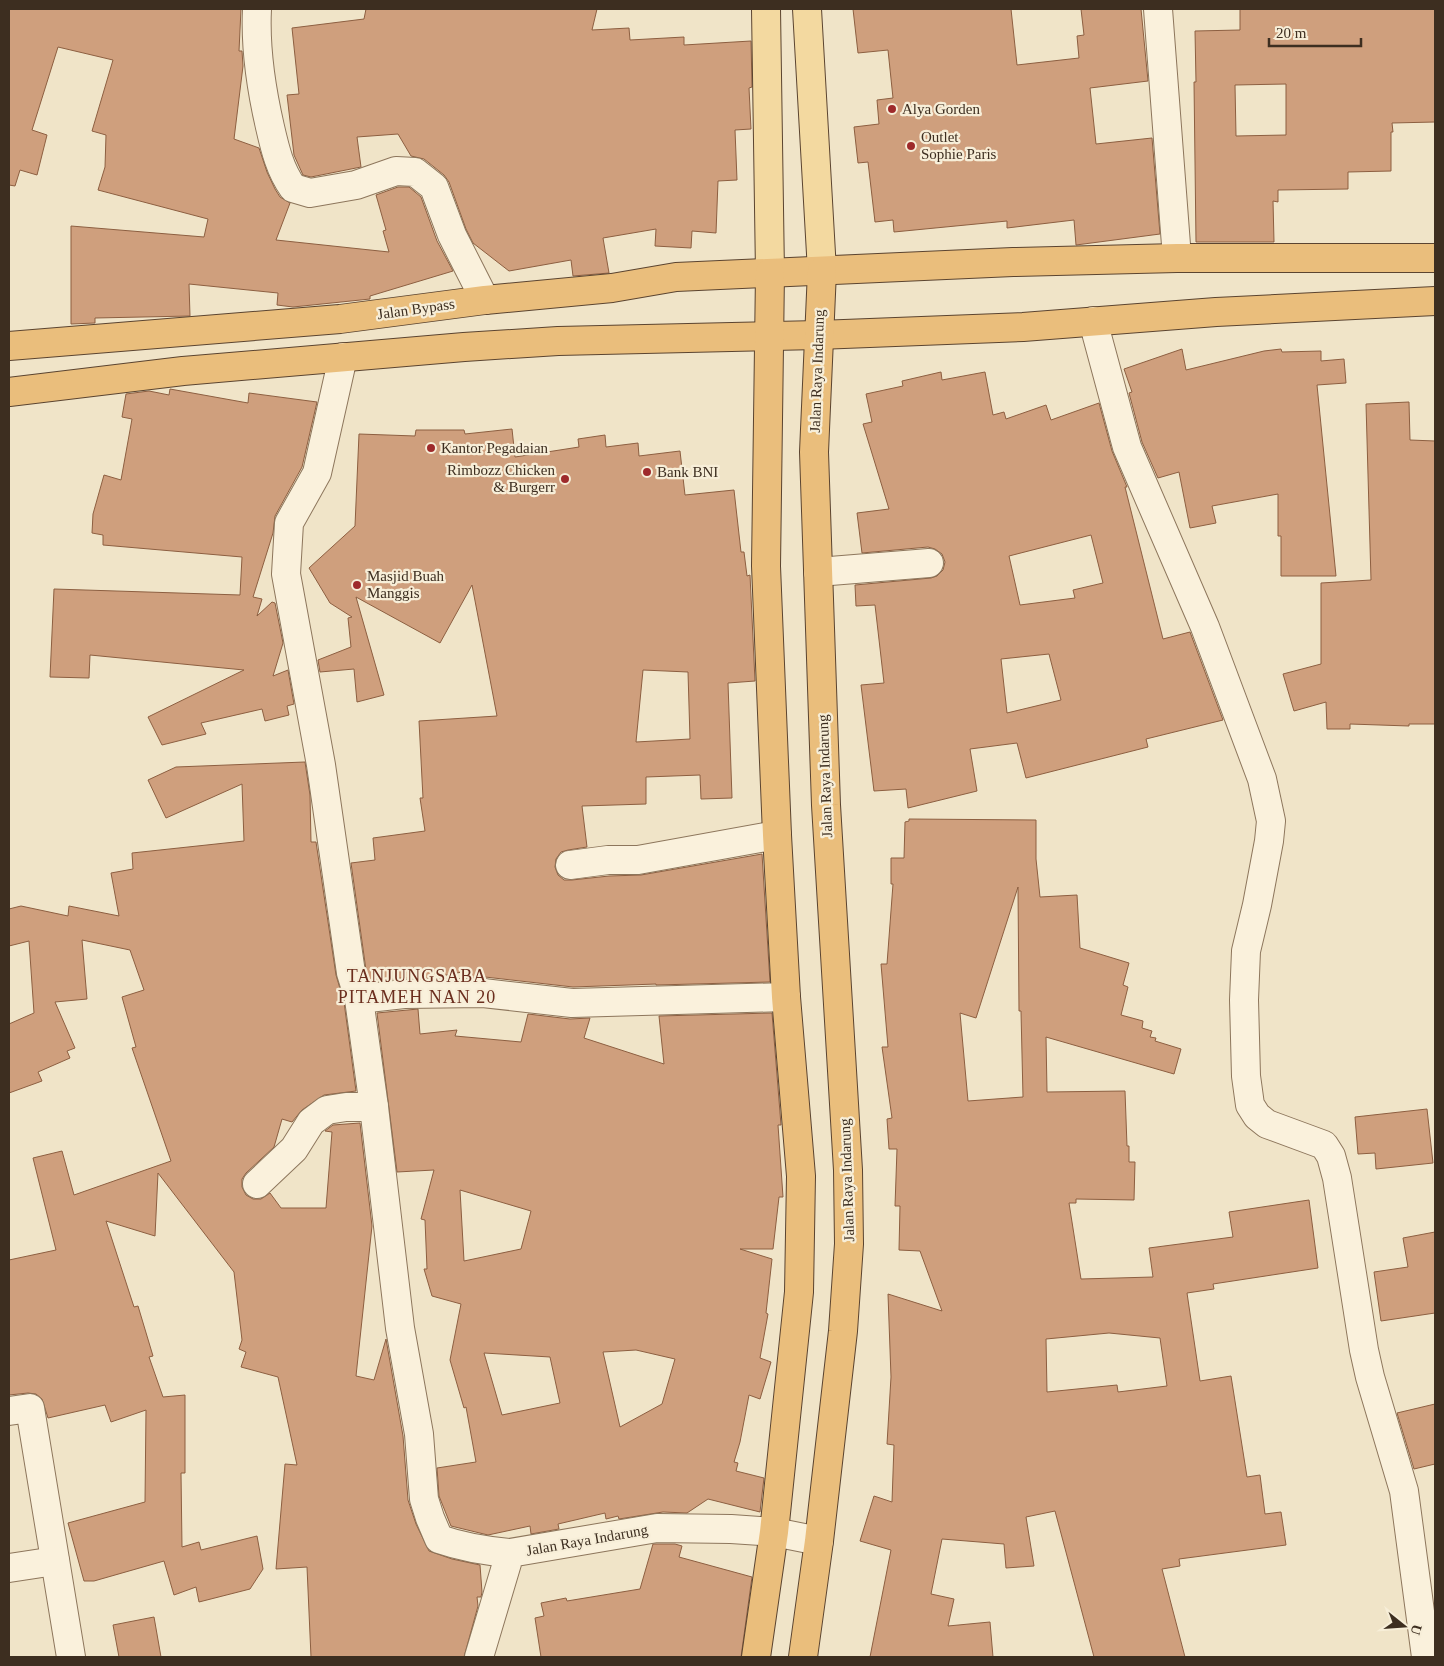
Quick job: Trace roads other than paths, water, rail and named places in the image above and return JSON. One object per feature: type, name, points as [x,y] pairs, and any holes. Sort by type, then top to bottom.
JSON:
[{"type":"highway","name":"Jalan Bypass","points":[[9,346],[340,319],[494,299],[612,288],[676,277],[1012,262],[1177,258],[1435,258]]},
{"type":"highway","name":"Jalan Raya Indarung","points":[[803,1657],[819,1541],[843,1331],[849,1244],[848,1170],[826,805],[814,452],[822,271]]},
{"type":"highway","points":[[756,1657],[774,1532],[799,1292],[801,1176],[786,997],[776,835],[766,566],[770,273]]},
{"type":"highway","points":[[9,392],[183,371],[464,347],[558,341],[1023,327],[1226,312],[1435,301]]},
{"type":"main road","points":[[766,9],[770,273]]},
{"type":"main road","name":"Jalan Raya Indarung","points":[[807,9],[822,271]]},
{"type":"street","points":[[257,9],[256,34],[261,87],[276,152],[284,177],[293,188],[310,193],[356,185],[396,171],[415,172],[434,187],[452,235],[494,299]]},
{"type":"street","points":[[1158,9],[1177,258]]},
{"type":"street","points":[[1093,321],[1127,447],[1205,627],[1262,779],[1271,821],[1257,905],[1246,951],[1246,1076],[1250,1105],[1257,1116],[1267,1124],[1324,1145],[1331,1156],[1337,1178],[1364,1350],[1370,1377],[1404,1491],[1426,1657]]},
{"type":"street","points":[[343,357],[317,473],[289,523],[286,574],[321,765],[351,973],[359,999],[374,1107],[400,1328],[419,1434],[424,1499],[439,1539],[488,1551],[510,1553]]},
{"type":"street","points":[[818,572],[929,562]]},
{"type":"street","points":[[570,865],[608,860],[638,860],[776,835]]},
{"type":"street","points":[[359,999],[404,994],[483,993],[572,1003],[786,997]]},
{"type":"street","points":[[257,1184],[294,1149],[311,1122],[327,1110],[346,1107],[374,1107]]},
{"type":"street","points":[[9,1411],[30,1408],[71,1657]]},
{"type":"street","name":"Jalan Raya Indarung","points":[[479,1657],[510,1553],[657,1528],[774,1532],[819,1541]]},
{"type":"street","points":[[9,1568],[55,1560]]},
{"type":"place","name":"Alya Gorden","points":[[892,109]]},
{"type":"place","name":"Outlet Sophie Paris","points":[[911,146]]},
{"type":"place","name":"Kantor Pegadaian","points":[[431,448]]},
{"type":"place","name":"Bank BNI","points":[[647,472]]},
{"type":"place","name":"Rimbozz Chicken & Burgerr","points":[[565,479]]},
{"type":"place","name":"Masjid Buah Manggis","points":[[357,585]]},
{"type":"district","name":"TANJUNGSABA PITAMEH NAN 20","points":[[417,986]]}]
